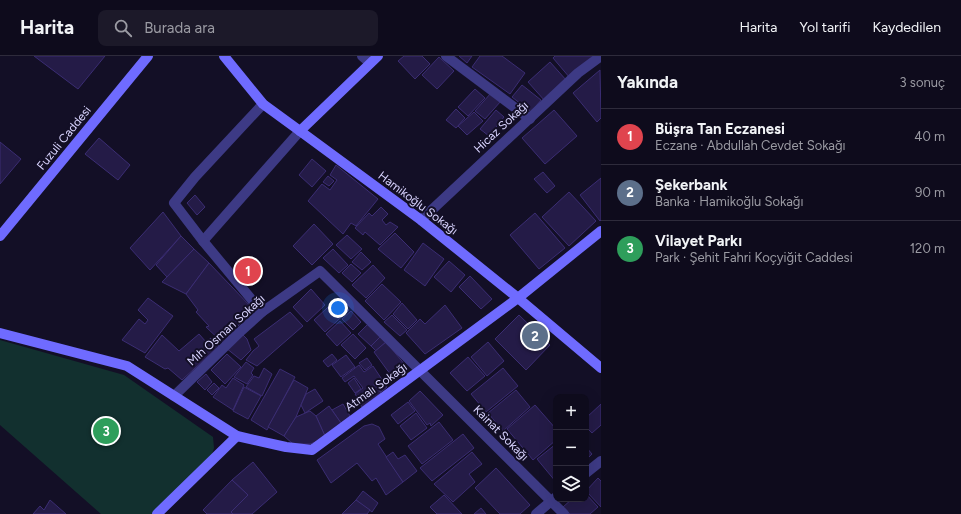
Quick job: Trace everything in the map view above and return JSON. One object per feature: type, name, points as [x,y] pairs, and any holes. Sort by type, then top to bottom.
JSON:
[{"type":"main road","name":"Fuzuli Caddesi","points":[[0,225],[139,56]]},
{"type":"main road","name":"Fuzuli Caddesi","points":[[0,236],[148,56]]},
{"type":"main road","name":"Hamikoğlu Sokağı","points":[[224,56],[263,104],[421,220],[518,298],[601,368]]},
{"type":"main road","points":[[300,131],[378,56]]},
{"type":"main road","name":"Atmalı Sokağı","points":[[0,333],[127,366],[237,436],[286,447],[312,450],[518,298],[601,231]]},
{"type":"main road","points":[[157,514],[237,436]]},
{"type":"street","points":[[362,56],[370,64]]},
{"type":"street","points":[[446,56],[530,119]]},
{"type":"street","name":"Hicaz Sokağı","points":[[421,220],[578,73],[601,56]]},
{"type":"street","points":[[262,312],[203,241],[174,203],[195,176],[263,104]]},
{"type":"street","points":[[203,241],[300,131]]},
{"type":"street","name":"Mıh Osman Sokağı","points":[[174,396],[241,330],[262,312],[320,271],[421,370]]},
{"type":"street","name":"Kainat Sokağı","points":[[421,370],[553,498]]},
{"type":"street","points":[[589,471],[601,461]]},
{"type":"street","points":[[536,514],[553,500]]},
{"type":"street","name":"Kainat Sokağı","points":[[556,502],[564,514]]},
{"type":"green space","points":[[0,340],[124,375],[213,437],[214,448],[211,457],[154,514],[101,514],[0,425]]},
{"type":"building","points":[[34,56],[105,56],[78,89]]},
{"type":"building","points":[[404,56],[422,56],[430,64],[415,79],[398,61]]},
{"type":"building","points":[[459,56],[472,56],[467,63]]},
{"type":"building","points":[[480,56],[502,56],[525,73],[510,94],[472,67]]},
{"type":"building","points":[[555,56],[596,56],[570,78],[553,58]]},
{"type":"building","points":[[439,57],[454,71],[437,89],[422,75]]},
{"type":"building","points":[[550,62],[567,81],[545,101],[528,82]]},
{"type":"building","points":[[600,70],[601,118],[597,122],[573,93]]},
{"type":"building","points":[[522,85],[541,100],[531,112],[512,97]]},
{"type":"building","points":[[475,89],[485,98],[468,116],[458,107]]},
{"type":"building","points":[[491,93],[501,101],[485,119],[475,111]]},
{"type":"building","points":[[456,109],[465,118],[456,128],[446,120]]},
{"type":"building","points":[[496,110],[504,117],[489,136],[480,129]]},
{"type":"building","points":[[554,110],[577,136],[545,164],[522,138]]},
{"type":"building","points":[[474,112],[483,121],[467,135],[458,126]]},
{"type":"building","points":[[99,138],[130,165],[118,180],[85,154]]},
{"type":"building","points":[[0,142],[21,159],[0,184]]},
{"type":"building","points":[[312,159],[326,171],[312,187],[299,175]]},
{"type":"building","points":[[336,165],[378,199],[356,226],[351,223],[343,234],[308,201],[322,184],[330,190],[337,180],[330,175]]},
{"type":"building","points":[[543,172],[555,186],[547,193],[534,179]]},
{"type":"building","points":[[328,176],[334,181],[329,186],[323,182]]},
{"type":"building","points":[[601,178],[601,220],[600,221],[580,195]]},
{"type":"building","points":[[569,192],[596,221],[569,246],[542,217]]},
{"type":"building","points":[[195,195],[205,207],[197,215],[187,203]]},
{"type":"building","points":[[381,207],[388,214],[382,220],[386,225],[390,222],[398,227],[380,245],[365,232],[363,235],[355,228],[369,213],[372,216]]},
{"type":"building","points":[[163,212],[181,236],[150,270],[130,248]]},
{"type":"building","points":[[535,213],[565,248],[539,269],[510,235]]},
{"type":"building","points":[[314,224],[333,244],[312,265],[293,246]]},
{"type":"building","points":[[395,233],[414,252],[401,268],[378,249]]},
{"type":"building","points":[[347,235],[362,249],[351,259],[336,245]]},
{"type":"building","points":[[181,236],[194,249],[167,277],[156,265]]},
{"type":"building","points":[[423,243],[444,259],[425,286],[404,270]]},
{"type":"building","points":[[194,249],[209,263],[186,294],[162,282]]},
{"type":"building","points":[[333,249],[348,265],[339,273],[323,258]]},
{"type":"building","points":[[361,252],[371,262],[362,270],[352,262]]},
{"type":"building","points":[[449,261],[465,275],[451,292],[434,277]]},
{"type":"building","points":[[209,263],[253,309],[223,343],[206,327],[209,326],[196,312],[198,310],[186,294]]},
{"type":"building","points":[[351,264],[361,273],[352,282],[342,273]]},
{"type":"building","points":[[373,265],[385,278],[366,298],[352,285]]},
{"type":"building","points":[[470,276],[492,299],[481,309],[459,287]]},
{"type":"building","points":[[382,284],[401,302],[384,320],[365,301]]},
{"type":"building","points":[[311,289],[325,305],[307,322],[293,307]]},
{"type":"building","points":[[148,298],[173,316],[145,353],[122,340],[139,319],[145,324],[148,320],[138,310]]},
{"type":"building","points":[[338,298],[349,310],[325,332],[314,320]]},
{"type":"building","points":[[402,303],[417,320],[408,329],[393,314]]},
{"type":"building","points":[[445,305],[462,328],[425,354],[406,333],[420,319],[425,324]]},
{"type":"building","points":[[351,311],[361,322],[353,330],[342,319]]},
{"type":"building","points":[[290,312],[303,326],[257,366],[246,360],[259,346],[254,339]]},
{"type":"building","points":[[392,315],[407,330],[400,336],[384,322]]},
{"type":"building","points":[[519,315],[550,345],[526,370],[495,339]]},
{"type":"building","points":[[340,321],[351,333],[337,346],[326,334]]},
{"type":"building","points":[[368,324],[380,337],[371,346],[358,334]]},
{"type":"building","points":[[241,333],[247,339],[251,350],[241,360],[226,348]]},
{"type":"building","points":[[199,334],[206,342],[211,338],[219,346],[182,380],[168,368],[165,369],[145,357],[162,335],[179,351]]},
{"type":"building","points":[[353,334],[366,348],[355,359],[341,345]]},
{"type":"building","points":[[380,337],[386,342],[376,351],[371,346]]},
{"type":"building","points":[[386,342],[406,366],[393,378],[374,352]]},
{"type":"building","points":[[488,342],[504,361],[487,376],[471,357]]},
{"type":"building","points":[[227,354],[241,367],[225,384],[211,370]]},
{"type":"building","points":[[332,354],[337,360],[328,367],[323,361]]},
{"type":"building","points":[[346,355],[355,367],[341,377],[332,365]]},
{"type":"building","points":[[468,357],[485,376],[467,391],[450,373]]},
{"type":"building","points":[[367,358],[372,365],[365,370],[359,363]]},
{"type":"building","points":[[246,362],[254,368],[251,373],[253,375],[247,384],[234,377]]},
{"type":"building","points":[[359,365],[364,372],[373,366],[387,387],[381,392],[375,384],[357,397],[355,394],[363,388],[354,376],[345,382],[342,378]]},
{"type":"building","points":[[264,368],[272,374],[262,396],[246,387],[254,376],[259,378]]},
{"type":"building","points":[[503,368],[518,386],[486,412],[471,394]]},
{"type":"building","points":[[280,369],[295,377],[267,430],[251,420]]},
{"type":"building","points":[[206,374],[212,382],[205,390],[197,382]]},
{"type":"building","points":[[233,378],[244,385],[233,410],[213,397],[222,385],[226,388]]},
{"type":"building","points":[[354,378],[361,389],[355,393],[348,383]]},
{"type":"building","points":[[294,380],[308,388],[296,417],[284,436],[268,427]]},
{"type":"building","points":[[214,383],[219,388],[212,395],[207,390]]},
{"type":"building","points":[[375,385],[381,393],[362,407],[357,399]]},
{"type":"building","points":[[244,387],[261,396],[248,419],[233,411]]},
{"type":"building","points":[[315,389],[323,401],[305,413],[301,405],[306,394]]},
{"type":"building","points":[[516,390],[530,407],[503,431],[488,413]]},
{"type":"building","points":[[420,391],[443,415],[431,426],[430,423],[427,425],[409,401]]},
{"type":"building","points":[[408,402],[415,411],[398,424],[391,415]]},
{"type":"building","points":[[343,404],[350,416],[341,423],[332,410]]},
{"type":"building","points":[[601,404],[601,425],[592,433],[589,430],[589,415]]},
{"type":"building","points":[[535,405],[553,426],[553,443],[533,460],[507,429]]},
{"type":"building","points":[[329,406],[341,423],[325,436],[316,416]]},
{"type":"building","points":[[310,411],[316,416],[325,436],[324,439],[310,444],[293,444],[284,436],[296,417]]},
{"type":"building","points":[[416,413],[427,428],[411,440],[400,426]]},
{"type":"building","points":[[439,422],[453,440],[422,464],[408,446]]},
{"type":"building","points":[[372,424],[379,427],[385,439],[378,444],[403,482],[386,495],[376,478],[372,481],[357,463],[331,483],[317,460],[364,426]]},
{"type":"building","points":[[463,434],[474,448],[432,481],[420,468]]},
{"type":"building","points":[[553,446],[553,478],[537,459]]},
{"type":"building","points":[[393,452],[398,459],[405,455],[417,471],[403,482],[386,457]]},
{"type":"building","points":[[472,452],[482,464],[469,474],[475,482],[453,502],[434,484]]},
{"type":"building","points":[[253,462],[277,492],[252,514],[233,514],[231,512],[248,495],[232,480]]},
{"type":"building","points":[[496,468],[530,505],[520,514],[500,514],[475,488]]},
{"type":"building","points":[[598,478],[601,481],[601,507],[589,494],[589,488]]},
{"type":"building","points":[[232,480],[248,495],[231,512],[233,514],[207,514],[203,510]]},
{"type":"building","points":[[363,491],[378,503],[372,512],[356,500]]},
{"type":"building","points":[[444,495],[462,514],[437,514],[430,507]]},
{"type":"building","points":[[589,497],[598,507],[590,514],[570,514],[563,507],[569,502],[589,502]]},
{"type":"building","points":[[50,500],[66,514],[33,514],[40,506],[44,510]]},
{"type":"building","points":[[356,500],[370,510],[367,514],[342,514]]},
{"type":"building","points":[[481,508],[486,514],[474,514]]},
{"type":"place","name":"Büşra Tan Eczanesi","points":[[248,271]]},
{"type":"place","name":"Şekerbank","points":[[535,336]]},
{"type":"place","name":"Vilayet Parkı","points":[[106,431]]}]
